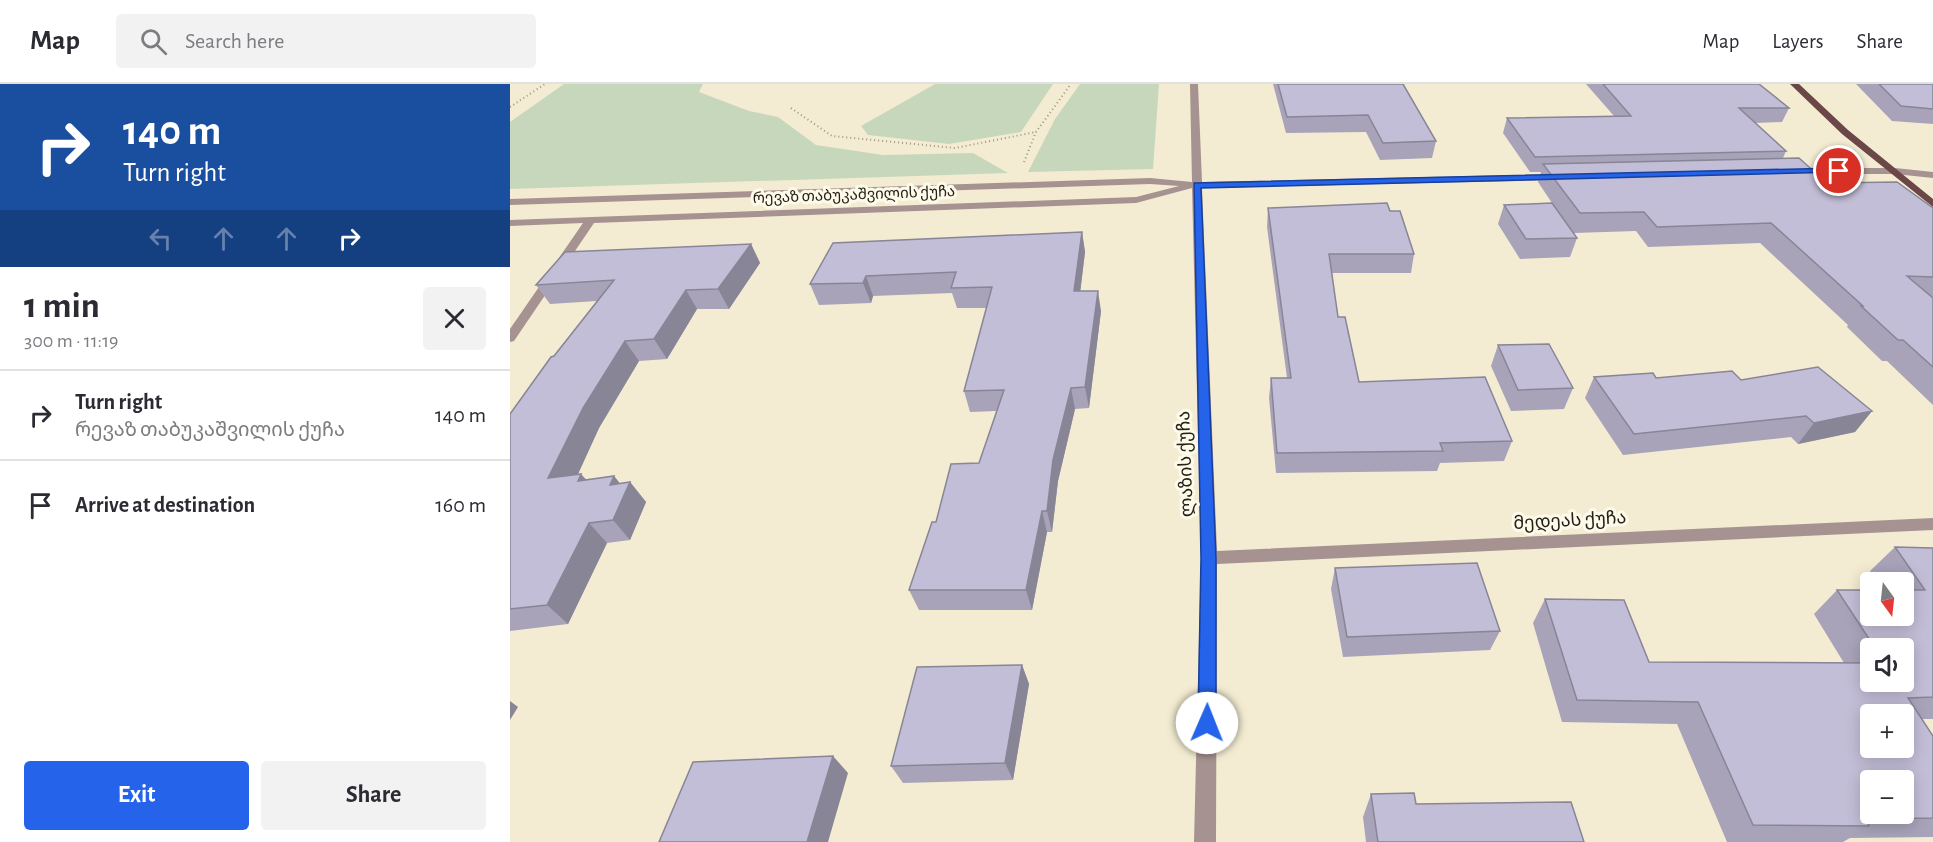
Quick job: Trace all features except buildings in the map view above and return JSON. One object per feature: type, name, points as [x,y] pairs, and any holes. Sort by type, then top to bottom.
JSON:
[{"type":"main road","points":[[1794,84],[1845,132],[1933,204]]},
{"type":"street","name":"ლაზის ქუჩა","points":[[1194,84],[1209,558],[1205,842]]},
{"type":"street","points":[[1780,172],[1895,171],[1933,175]]},
{"type":"street","name":"რევაზ თაბუკაშვილის ქუჩა","points":[[510,202],[1150,181],[1197,185],[1565,177]]},
{"type":"street","name":"რევაზ თაბუკაშვილის ქუჩა","points":[[510,223],[1136,200],[1197,185]]},
{"type":"street","points":[[510,338],[591,220]]},
{"type":"street","name":"მედეას ქუჩა","points":[[1209,558],[1933,524]]},
{"type":"path","points":[[510,107],[544,84]]},
{"type":"path","points":[[1016,185],[1036,132],[1071,84]]},
{"type":"path","points":[[791,108],[832,136],[955,148],[1036,132]]},
{"type":"green space","points":[[564,84],[703,84],[699,92],[749,111],[778,117],[816,145],[883,155],[973,153],[1008,173],[510,189],[510,122]]},
{"type":"green space","points":[[935,84],[1053,84],[1021,132],[949,144],[868,135],[861,126]]},
{"type":"green space","points":[[1080,84],[1159,84],[1153,169],[1028,172],[1055,119]]},
{"type":"route","points":[[1207,723],[1209,558],[1197,185],[1839,171]]}]
